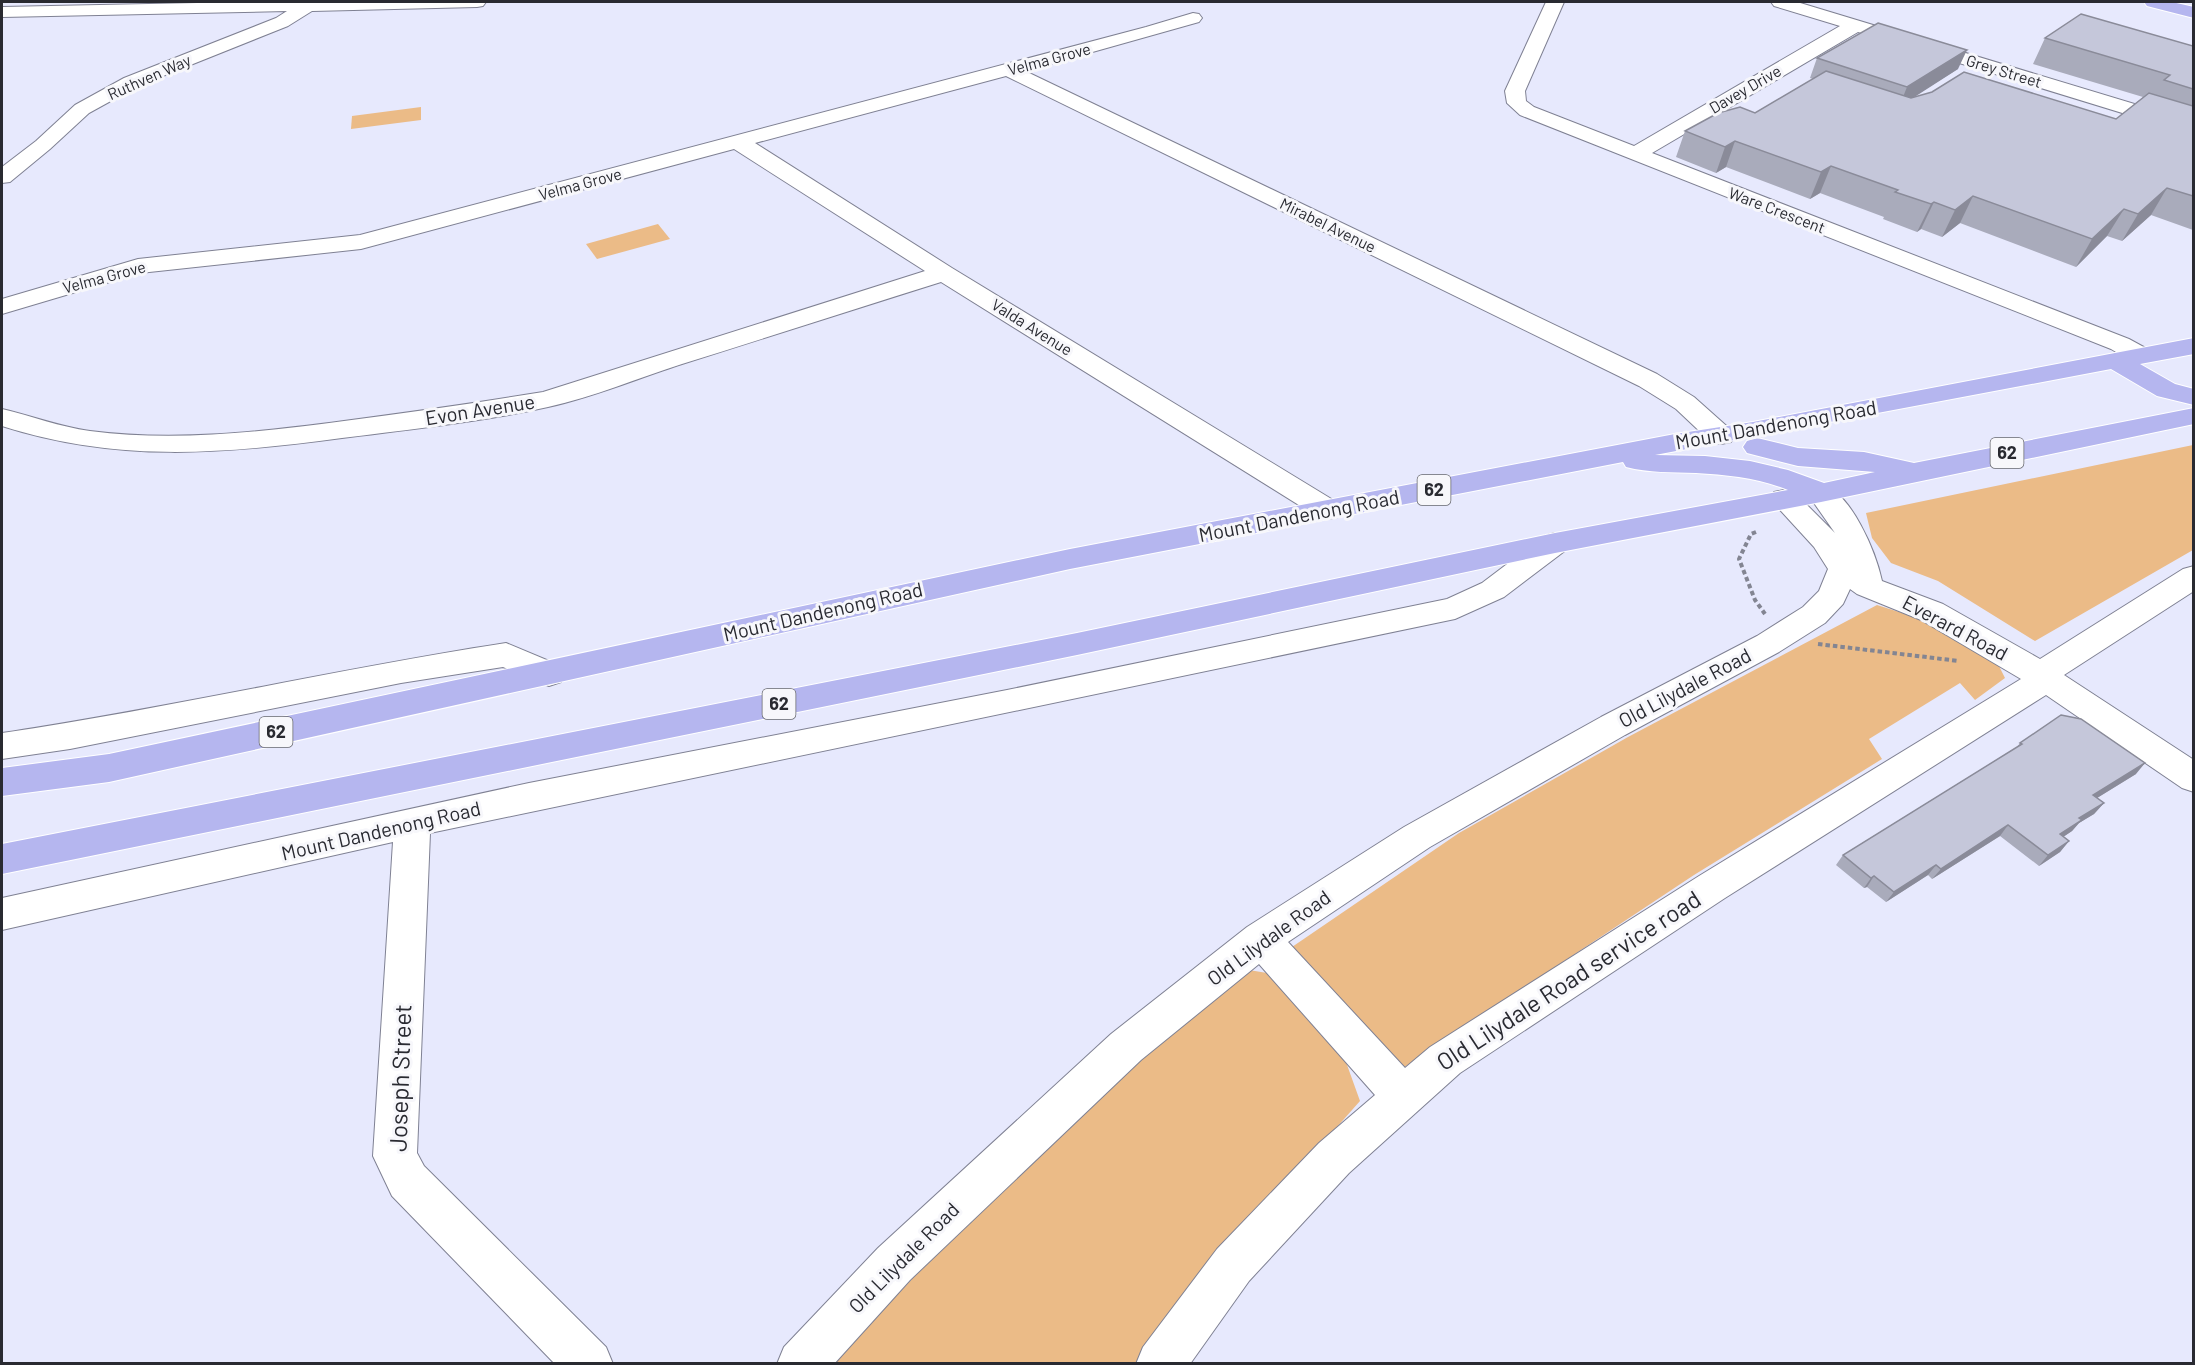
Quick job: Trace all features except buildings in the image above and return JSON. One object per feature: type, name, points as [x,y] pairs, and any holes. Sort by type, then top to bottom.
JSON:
[{"type":"main road","points":[[2153,2],[2193,12]]},
{"type":"main road","name":"Mount Dandenong Road","points":[[2,782],[109,768],[549,674],[884,598],[1675,442],[1721,436],[2193,346]]},
{"type":"main road","points":[[2130,359],[2166,390],[2193,397]]},
{"type":"main road","name":"Mount Dandenong Road","points":[[2,859],[1065,646],[1555,543],[1821,493],[2193,416]]},
{"type":"main road","points":[[1753,430],[1770,462],[1784,499]]},
{"type":"main road","points":[[1721,436],[1770,462],[1792,479],[1821,493]]},
{"type":"main road","points":[[1612,456],[1651,465],[1811,459],[1864,461],[1915,472]]},
{"type":"street","points":[[2,12],[310,3],[477,2]]},
{"type":"street","name":"Ware Crescent","points":[[1555,2],[1515,92],[1514,99],[1518,106],[1537,116],[2120,344],[2130,359]]},
{"type":"street","name":"Grey Street","points":[[1780,2],[2193,129]]},
{"type":"street","name":"Ruthven Way","points":[[2,177],[43,145],[82,109],[131,82],[282,22],[310,3]]},
{"type":"street","name":"Velma Grove","points":[[2,307],[138,266],[361,242],[1153,31],[1193,18]]},
{"type":"street","name":"Davey Drive","points":[[1635,154],[1856,25]]},
{"type":"street","points":[[1967,77],[1985,65]]},
{"type":"street","name":"Mirabel Avenue","points":[[1008,70],[1648,380],[1698,399],[1753,430]]},
{"type":"street","points":[[1771,74],[1795,82]]},
{"type":"street","name":"Valda Avenue","points":[[738,142],[944,273],[1328,510]]},
{"type":"street","name":"Evon Avenue","points":[[2,417],[85,438],[195,446],[292,437],[479,411],[547,399],[944,273]]},
{"type":"street","name":"Mirabel Avenue","points":[[1648,380],[1685,403],[1721,436]]},
{"type":"street","points":[[1821,493],[1853,534],[1858,574]]},
{"type":"street","points":[[1784,499],[1858,574]]},
{"type":"street","name":"Mount Dandenong Road","points":[[2,914],[412,825],[529,797],[995,705],[1455,608],[1493,590],[1555,543]]},
{"type":"street","name":"Old Lilydale Road","points":[[801,1364],[894,1264],[1126,1047],[1261,939],[1417,837],[1603,731],[1768,644],[1814,615],[1837,610],[1858,574]]},
{"type":"street","name":"Everard Road","points":[[1858,574],[1932,612],[2043,677],[2193,778]]},
{"type":"street","points":[[2043,677],[2193,576]]},
{"type":"street","points":[[2,746],[105,729],[401,671],[506,655],[549,674]]},
{"type":"street","name":"Old Lilydale Road service road","points":[[1160,1364],[1233,1265],[1334,1158],[1445,1060],[2043,677]]},
{"type":"street","name":"Joseph Street","points":[[412,825],[395,1156],[408,1180],[589,1364]]},
{"type":"street","points":[[1261,939],[1403,1096]]},
{"type":"shaded area","points":[[421,107],[421,120],[351,129],[352,116]]},
{"type":"shaded area","points":[[658,224],[670,239],[597,259],[586,244]]},
{"type":"shaded area","points":[[2193,445],[2193,550],[2035,641],[1938,581],[1891,563],[1872,538],[1866,513]]},
{"type":"shaded area","points":[[1877,605],[1918,618],[1998,664],[2005,678],[1975,700],[1960,683],[1869,739],[1882,759],[1694,875],[1400,1070],[1292,947],[1459,833],[1628,737]]},
{"type":"shaded area","points":[[1249,970],[1267,973],[1346,1062],[1360,1101],[1228,1250],[1140,1363],[831,1364],[916,1275],[1146,1055]]}]
